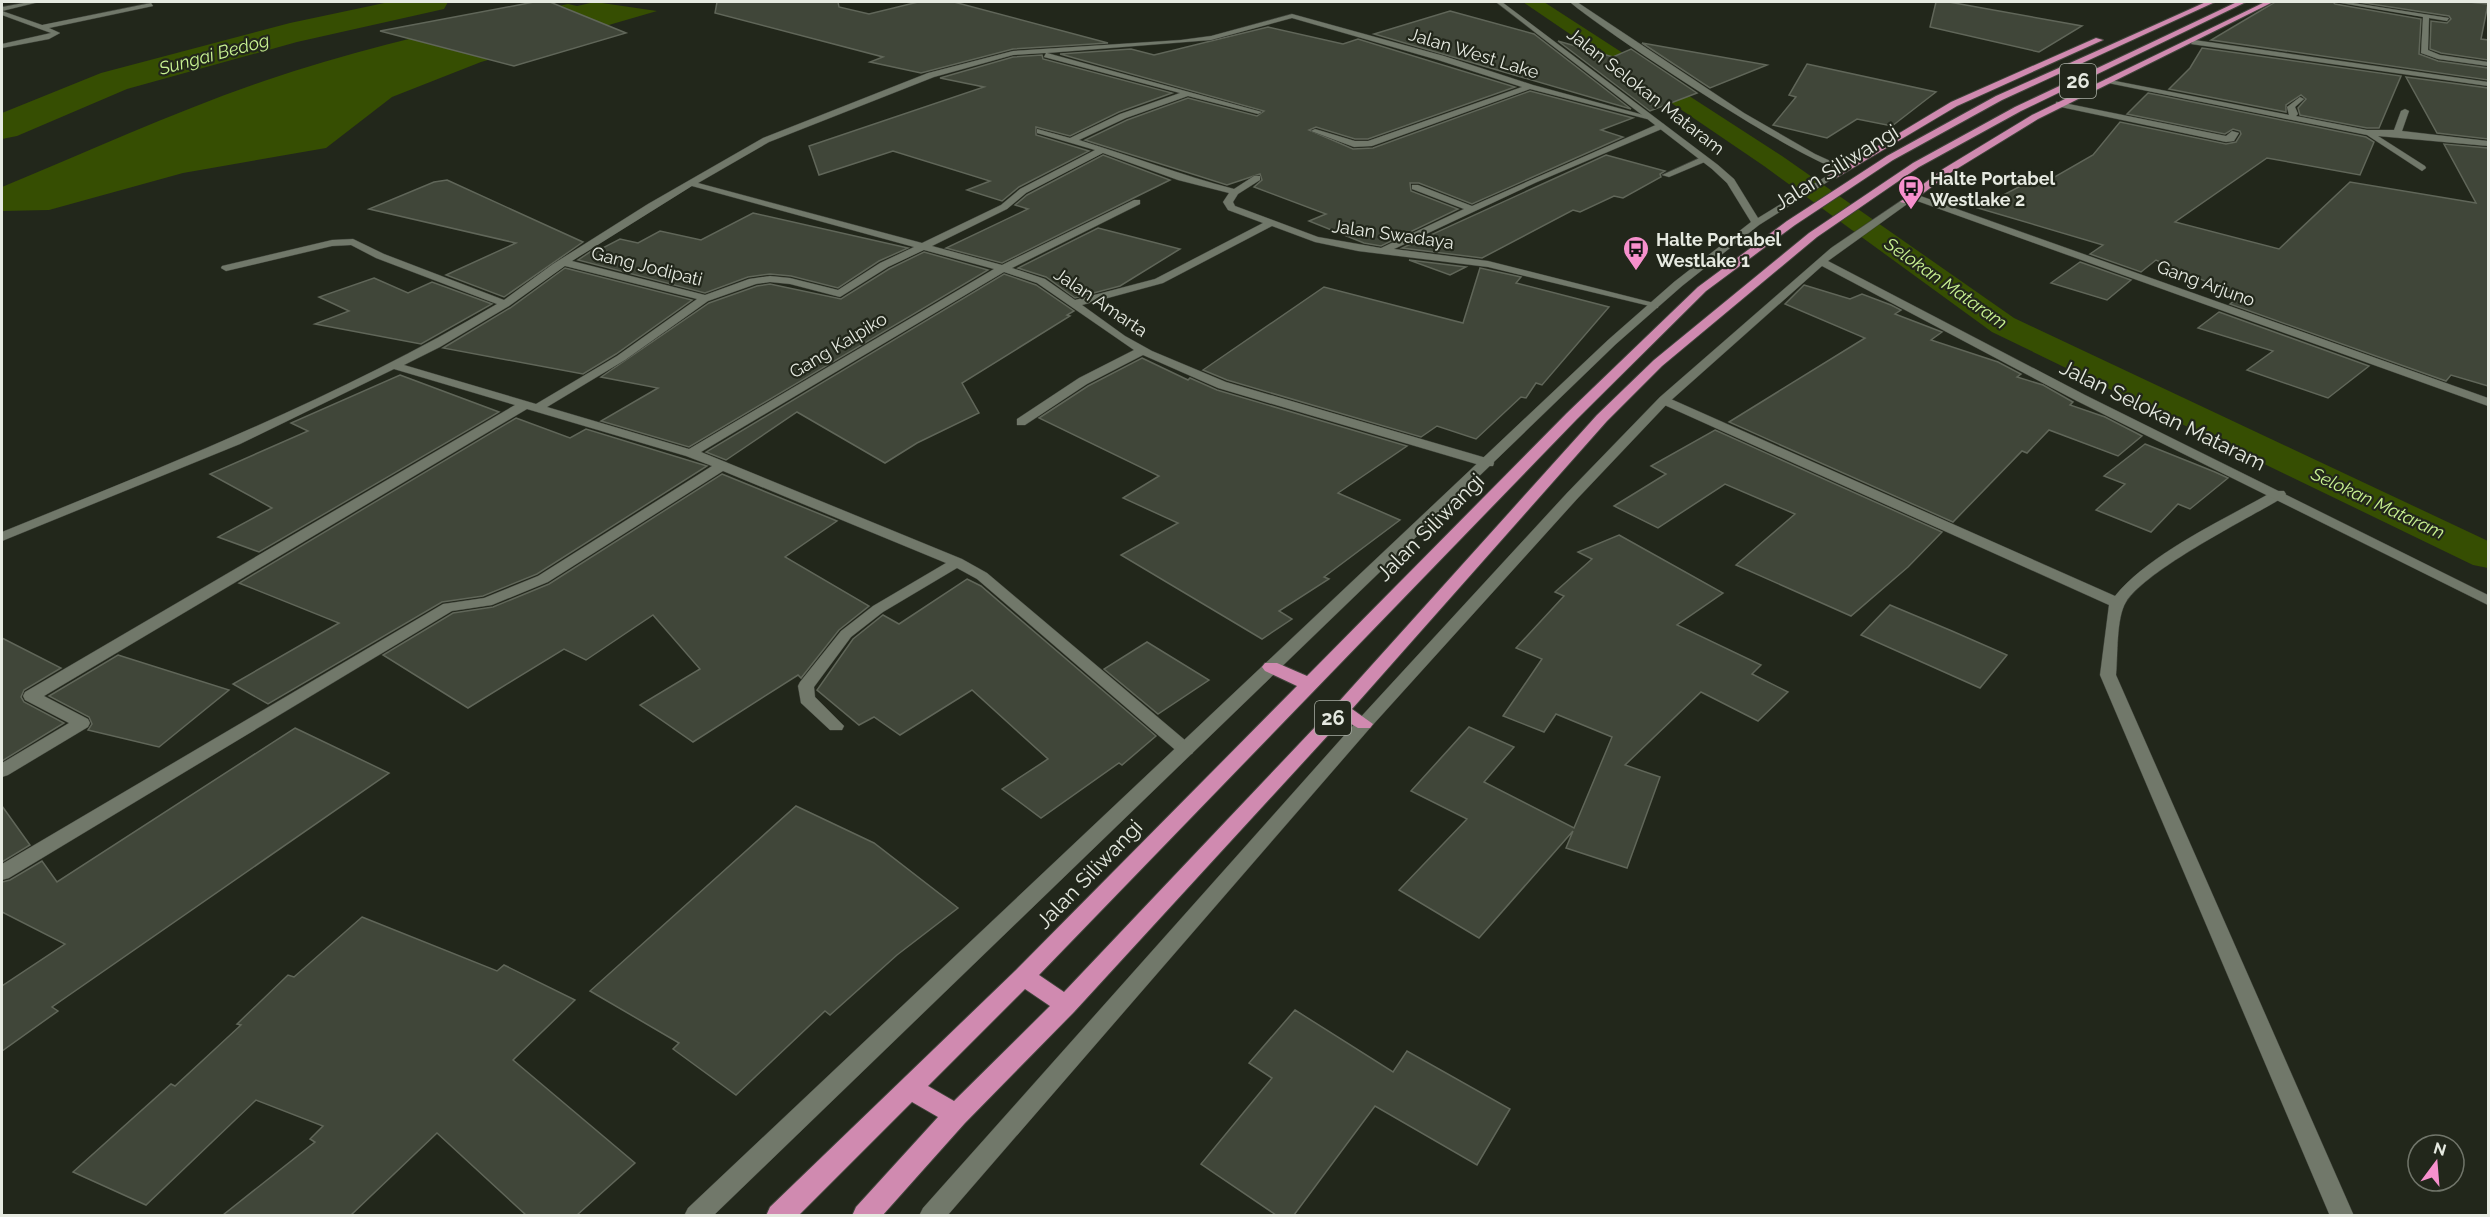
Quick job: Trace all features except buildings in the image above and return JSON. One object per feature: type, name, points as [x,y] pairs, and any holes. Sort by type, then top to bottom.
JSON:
[{"type":"highway","points":[[2136,24],[2188,2]]},
{"type":"highway","name":"Jalan Siliwangi","points":[[779,1215],[1024,976],[1309,684],[1702,289],[1791,223],[1890,158],[1999,98],[2211,2]]},
{"type":"highway","name":"Jalan Siliwangi","points":[[865,1215],[956,1115],[1066,1005],[1341,710],[1602,417],[1658,363],[1814,235],[1916,165],[2018,109],[2242,2]]},
{"type":"highway","points":[[1909,199],[1977,150],[2059,104],[2194,42],[2269,2]]},
{"type":"highway","points":[[2158,15],[2172,19]]},
{"type":"highway","points":[[2210,16],[2234,21]]},
{"type":"highway","points":[[1833,176],[1954,104],[2104,38]]},
{"type":"highway","points":[[2114,46],[2142,51]]},
{"type":"highway","points":[[2084,59],[2111,65]]},
{"type":"highway","points":[[1271,667],[1309,684]]},
{"type":"highway","points":[[1341,710],[1364,724]]},
{"type":"highway","points":[[1024,976],[1066,1005]]},
{"type":"highway","points":[[910,1088],[956,1115]]},
{"type":"street","points":[[2,11],[36,2]]},
{"type":"street","name":"Jalan Selokan Mataram","points":[[1499,2],[1731,181],[1756,223]]},
{"type":"street","name":"Jalan Selokan Mataram","points":[[1573,2],[1741,116],[1812,156],[1846,170]]},
{"type":"street","points":[[2338,2],[2447,19]]},
{"type":"street","points":[[43,27],[151,4]]},
{"type":"street","points":[[2,11],[57,33],[57,36],[2,46]]},
{"type":"street","name":"Jalan West Lake","points":[[1032,52],[1181,42],[1222,35],[1292,16],[1441,58],[1530,87],[1647,117]]},
{"type":"street","points":[[2426,16],[2424,51],[2454,60],[2488,64]]},
{"type":"street","points":[[2194,42],[2488,84]]},
{"type":"street","points":[[2,537],[236,441],[395,366],[436,345],[505,304],[563,262],[690,183],[766,140],[931,75],[1014,54],[1032,52],[1258,112]]},
{"type":"street","points":[[2448,78],[2452,77],[2454,60]]},
{"type":"street","points":[[2108,81],[2367,133],[2397,133],[2488,144]]},
{"type":"street","points":[[1315,131],[1354,144],[1369,144],[1530,87]]},
{"type":"street","points":[[1070,141],[1123,116],[1188,93]]},
{"type":"street","points":[[2290,118],[2294,114],[2291,107],[2300,99]]},
{"type":"street","points":[[2059,104],[2226,139],[2231,139],[2235,133]]},
{"type":"street","points":[[2397,133],[2404,111]]},
{"type":"street","points":[[1382,251],[1661,126]]},
{"type":"street","points":[[1040,131],[1181,178],[1235,192],[1257,178]]},
{"type":"street","points":[[2367,133],[2422,168]]},
{"type":"street","name":"Gang Jodipati","points":[[563,262],[705,298],[718,297],[759,280],[775,280],[840,294],[884,265],[1004,207],[1023,191],[1102,150]]},
{"type":"street","points":[[1666,175],[1704,159]]},
{"type":"street","points":[[696,1215],[1654,306],[1756,223],[1782,205],[1833,176]]},
{"type":"street","name":"Jalan Amarta","points":[[690,183],[1003,268],[1041,281],[1121,338],[1222,385],[1488,463]]},
{"type":"street","points":[[1415,187],[1472,209]]},
{"type":"street","name":"Jalan Swadaya","points":[[1235,192],[1228,202],[1231,208],[1269,224],[1315,239],[1382,251],[1488,264],[1654,306]]},
{"type":"street","points":[[931,1215],[1364,724],[1572,496],[1664,400],[1761,312],[1835,250],[1909,199]]},
{"type":"street","name":"Gang Arjuno","points":[[1909,199],[2488,402]]},
{"type":"street","name":"Gang Kalpiko","points":[[691,453],[1003,268],[1137,202]]},
{"type":"street","points":[[1074,304],[1159,281],[1269,224]]},
{"type":"street","points":[[226,268],[332,243],[353,242],[380,256],[505,304]]},
{"type":"street","name":"Jalan Selokan Mataram","points":[[1822,262],[2081,398],[2488,601]]},
{"type":"street","points":[[2,771],[82,723],[31,696],[531,406],[621,358],[705,298]]},
{"type":"street","points":[[1021,422],[1083,381],[1143,350]]},
{"type":"street","points":[[395,366],[691,453],[957,562],[982,576],[1186,750]]},
{"type":"street","points":[[1664,400],[2117,603]]},
{"type":"street","points":[[2,873],[448,607],[487,602],[543,579],[721,466]]},
{"type":"street","points":[[2279,495],[2179,554],[2129,587],[2117,603],[2108,675],[2342,1215]]},
{"type":"street","points":[[836,726],[807,699],[806,686],[846,634],[878,609],[957,562]]},
{"type":"shaded area","points":[[595,2],[657,11],[481,62],[392,97],[326,148],[183,173],[49,210],[2,211],[2,187],[165,118],[264,81],[414,38],[568,4],[577,6]]},
{"type":"waterway","name":"Sungai Bedog","points":[[2,127],[114,81],[290,33],[432,2]]},
{"type":"waterway","name":"Selokan Mataram","points":[[1532,2],[1773,161],[2003,325],[2488,556]]},
{"type":"place","name":"Halte Portabel Westlake 2","points":[[1911,211]]},
{"type":"place","name":"Halte Portabel Westlake 1","points":[[1636,272]]}]
